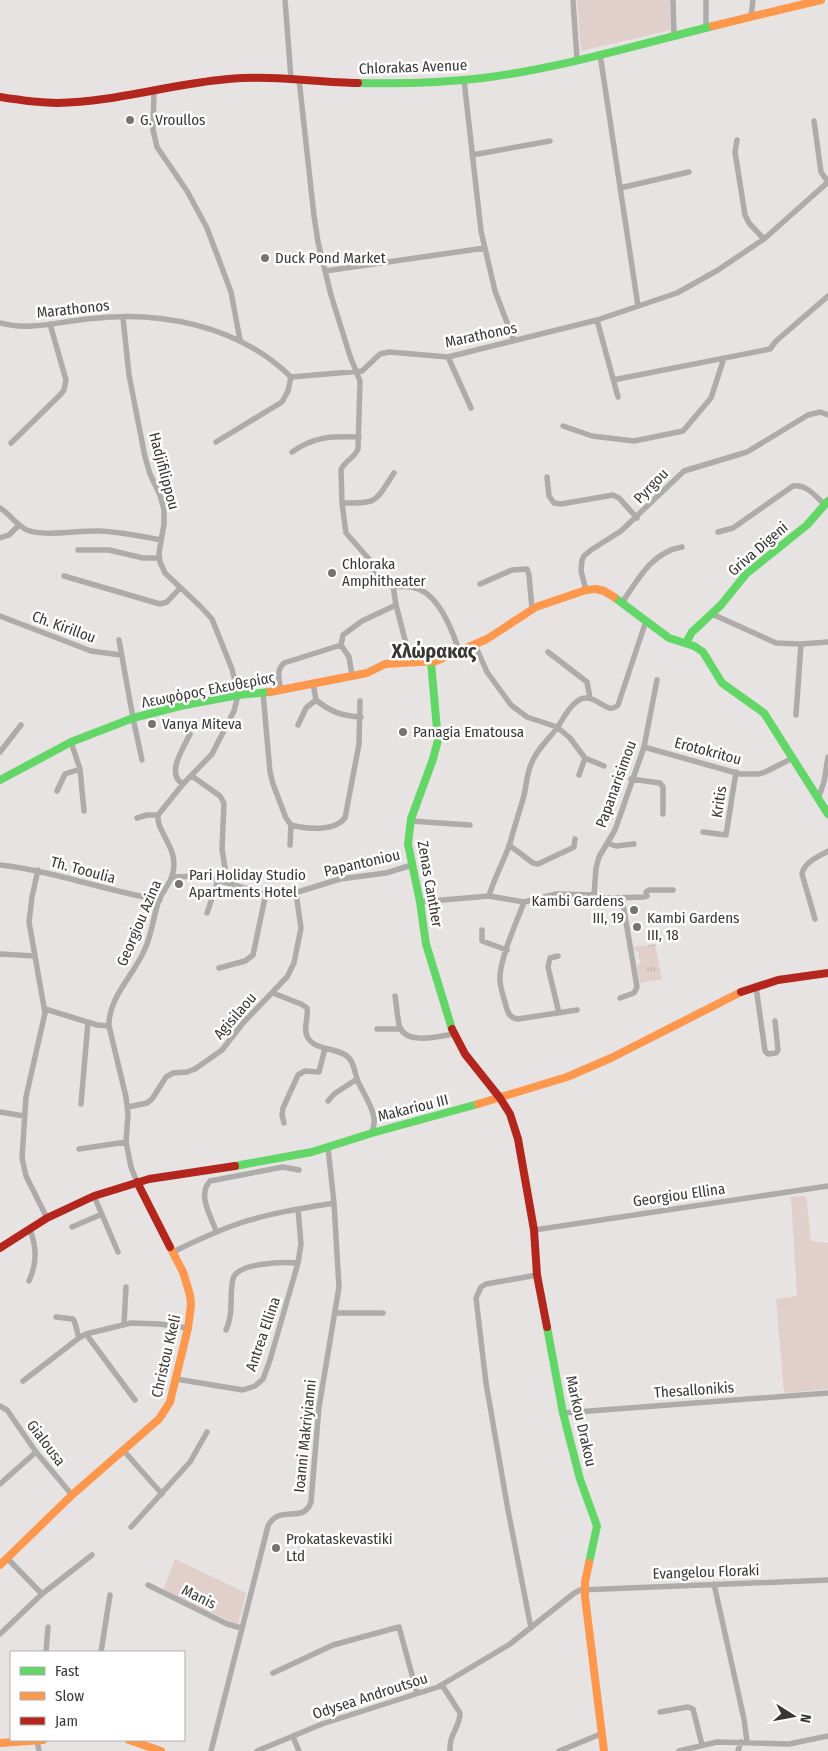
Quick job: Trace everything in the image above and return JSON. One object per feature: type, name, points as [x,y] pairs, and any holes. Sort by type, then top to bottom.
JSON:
[{"type":"main road","name":"Chlorakas Avenue","points":[[0,96],[30,101],[71,101],[116,97],[229,79],[295,79],[402,84],[464,80],[525,71],[577,60],[821,0]]},
{"type":"main road","name":"Griva Digeni","points":[[687,641],[697,627],[712,614],[746,574],[807,525],[827,503]]},
{"type":"main road","points":[[586,590],[600,590],[622,603],[669,638],[687,641],[707,655],[723,684],[764,713],[828,814]]},
{"type":"main road","name":"Λεωφόρος Ελευθερίας","points":[[1,777],[71,742],[132,718],[180,706],[238,695],[281,690],[371,672],[384,664],[431,662],[475,645],[496,634],[532,609],[586,590]]},
{"type":"main road","name":"Zenas Canther","points":[[431,662],[438,737],[434,756],[410,821],[407,836],[426,944],[454,1034],[465,1054],[500,1098]]},
{"type":"main road","name":"Makariou III","points":[[0,1248],[47,1218],[94,1196],[137,1182],[165,1176],[263,1162],[328,1148],[372,1133],[550,1083],[588,1069],[636,1046],[726,998],[778,980],[828,973]]},
{"type":"main road","name":"Markou Drakou","points":[[500,1098],[510,1114],[518,1139],[534,1230],[537,1275],[563,1413],[580,1479],[598,1526],[585,1589],[600,1734],[604,1751]]},
{"type":"main road","name":"Christou Kkeli","points":[[0,1565],[72,1496],[164,1414],[170,1402],[188,1328],[191,1305],[190,1295],[183,1272],[137,1182]]},
{"type":"main road","points":[[0,1743],[25,1741]]},
{"type":"main road","points":[[131,1741],[144,1748],[161,1751]]},
{"type":"street","points":[[285,0],[314,216],[324,271],[330,295],[360,381],[359,437],[356,454],[344,464],[341,470],[344,528],[348,537],[370,559],[376,581],[393,586],[417,588],[427,594],[450,624],[459,651]]},
{"type":"street","points":[[573,0],[577,60]]},
{"type":"street","points":[[673,0],[674,36]]},
{"type":"street","points":[[706,0],[706,28]]},
{"type":"street","points":[[750,17],[753,0]]},
{"type":"street","points":[[600,54],[638,306]]},
{"type":"street","points":[[464,80],[484,248],[495,291],[514,341]]},
{"type":"street","points":[[154,90],[153,130],[157,147],[186,191],[207,228],[231,292],[240,340]]},
{"type":"street","points":[[814,121],[821,172],[828,182]]},
{"type":"street","points":[[472,155],[550,140]]},
{"type":"street","points":[[737,140],[735,152],[745,215],[764,239]]},
{"type":"street","points":[[620,188],[689,172]]},
{"type":"street","name":"Marathonos","points":[[0,323],[21,326],[95,318],[179,320],[240,340],[291,377],[364,370],[376,357],[384,353],[394,352],[448,357],[597,320],[684,290],[764,239],[828,182]]},
{"type":"street","points":[[324,271],[484,248]]},
{"type":"street","points":[[613,380],[770,349],[828,296]]},
{"type":"street","name":"Hadjifilippou","points":[[123,318],[129,375],[145,457],[164,510],[159,558]]},
{"type":"street","points":[[597,320],[618,397]]},
{"type":"street","points":[[11,443],[60,395],[66,385],[50,324]]},
{"type":"street","points":[[448,357],[471,408]]},
{"type":"street","points":[[564,426],[592,436],[634,441],[683,431],[711,398],[724,358]]},
{"type":"street","points":[[216,442],[282,402],[288,391],[291,377]]},
{"type":"street","name":"Pyrgou","points":[[586,590],[581,571],[584,556],[615,536],[637,518],[686,469],[747,452],[808,415],[820,412],[828,415]]},
{"type":"street","points":[[292,452],[306,442],[316,439],[337,436],[359,437]]},
{"type":"street","points":[[342,503],[367,503],[374,500],[394,473]]},
{"type":"street","points":[[547,477],[549,496],[554,503],[560,504],[613,495],[619,498],[637,518]]},
{"type":"street","points":[[718,532],[733,528],[793,486],[806,487],[827,503]]},
{"type":"street","points":[[0,508],[19,525],[40,533],[98,531],[161,540]]},
{"type":"street","points":[[0,538],[9,535],[19,525]]},
{"type":"street","points":[[622,603],[645,568],[666,551],[682,546]]},
{"type":"street","points":[[78,550],[109,550],[143,558],[159,558],[165,574],[200,606],[215,624],[232,669],[238,695],[234,712],[209,759],[183,784],[158,815],[147,815],[137,818]]},
{"type":"street","points":[[480,584],[512,570],[525,569],[529,575],[532,609]]},
{"type":"street","points":[[64,576],[160,604],[167,602],[180,588]]},
{"type":"street","points":[[393,586],[411,663]]},
{"type":"street","points":[[352,675],[349,657],[341,645],[341,638],[346,632],[362,622],[396,605]]},
{"type":"street","points":[[712,614],[769,640],[783,644],[828,642]]},
{"type":"street","name":"Ch. Kirillou","points":[[0,616],[91,650],[122,655]]},
{"type":"street","points":[[489,896],[509,845],[524,797],[527,774],[532,759],[558,727],[573,704],[584,698],[590,698],[611,709],[618,705],[646,621]]},
{"type":"street","points":[[119,640],[132,718],[142,760]]},
{"type":"street","points":[[796,715],[801,644]]},
{"type":"street","points":[[281,690],[278,673],[284,663],[341,645]]},
{"type":"street","points":[[475,645],[487,672],[510,705],[527,717],[558,727],[570,738],[585,758],[604,766]]},
{"type":"street","points":[[548,652],[586,682],[590,698]]},
{"type":"street","name":"Papanarisimou","points":[[594,895],[596,868],[615,830],[631,779],[644,747],[657,680]]},
{"type":"street","points":[[313,683],[316,700],[328,709],[339,714],[361,717]]},
{"type":"street","points":[[263,693],[271,779],[286,818],[291,825],[290,845]]},
{"type":"street","points":[[298,725],[306,708],[316,700]]},
{"type":"street","points":[[291,825],[322,828],[340,823],[345,818],[360,744],[360,701]]},
{"type":"street","points":[[0,752],[21,725]]},
{"type":"street","points":[[183,784],[178,781],[175,775],[177,762],[190,734]]},
{"type":"street","points":[[71,742],[80,769],[84,812]]},
{"type":"street","name":"Erotokritou","points":[[644,747],[736,772],[759,774],[776,768],[793,758]]},
{"type":"street","points":[[818,799],[824,782],[828,757]]},
{"type":"street","points":[[579,774],[585,758]]},
{"type":"street","points":[[57,791],[65,774],[80,769]]},
{"type":"street","name":"Kritis","points":[[703,832],[726,835],[736,772]]},
{"type":"street","points":[[192,776],[220,796],[224,803],[225,820],[222,849],[225,868],[207,913]]},
{"type":"street","points":[[631,779],[660,783],[663,787],[663,814]]},
{"type":"street","name":"Georgiou Azina","points":[[137,1182],[131,1166],[126,1142],[128,1106],[109,1026],[109,1015],[144,951],[160,900],[172,877],[174,868],[172,850],[159,823],[158,815]]},
{"type":"street","points":[[410,821],[470,825]]},
{"type":"street","points":[[509,845],[533,863],[538,864],[574,847],[575,839]]},
{"type":"street","points":[[607,843],[616,846],[634,844]]},
{"type":"street","points":[[815,918],[802,871],[805,865],[828,851]]},
{"type":"street","name":"Th. Tooulia","points":[[0,865],[38,870],[123,893],[160,900]]},
{"type":"street","name":"Papantoniou","points":[[172,877],[202,876],[238,887],[282,895],[296,893],[346,878],[386,873],[412,865]]},
{"type":"street","points":[[38,870],[29,917],[45,1009],[26,1096],[22,1158],[24,1170],[47,1218]]},
{"type":"street","points":[[420,902],[489,896],[524,902],[556,894],[594,895],[604,898],[644,897],[647,896],[646,892],[648,890],[674,890]]},
{"type":"street","points":[[219,968],[245,961],[253,955],[266,893]]},
{"type":"street","name":"Agisilaou","points":[[128,1106],[149,1102],[163,1079],[169,1075],[190,1071],[211,1059],[228,1044],[243,1023],[273,993],[291,970],[296,953],[301,922],[296,893]]},
{"type":"street","points":[[620,998],[634,993],[637,987],[622,898]]},
{"type":"street","points":[[524,902],[501,970],[500,981],[507,1012],[518,1019],[577,1010]]},
{"type":"street","points":[[482,930],[482,941],[507,950]]},
{"type":"street","points":[[0,954],[35,956]]},
{"type":"street","points":[[558,956],[550,958],[548,967],[560,1013]]},
{"type":"street","points":[[756,987],[765,1052],[768,1054],[776,1053],[778,1050],[775,1021]]},
{"type":"street","points":[[273,993],[304,1005],[308,1011],[306,1034],[312,1042],[349,1057],[373,1112],[374,1124],[372,1133]]},
{"type":"street","points":[[395,996],[401,1029],[410,1037],[430,1038],[454,1034]]},
{"type":"street","points":[[45,1009],[88,1022],[109,1026]]},
{"type":"street","points":[[81,1104],[88,1022]]},
{"type":"street","points":[[377,1029],[401,1029]]},
{"type":"street","points":[[284,1123],[282,1116],[283,1108],[298,1075],[305,1071],[318,1072],[325,1048]]},
{"type":"street","points":[[328,1101],[334,1094],[358,1079]]},
{"type":"street","points":[[0,1112],[24,1116]]},
{"type":"street","points":[[79,1149],[126,1142]]},
{"type":"street","name":"Ioanni Makriyianni","points":[[211,1751],[268,1526],[274,1517],[281,1514],[302,1514],[309,1509],[311,1502],[318,1407],[340,1275],[328,1148]]},
{"type":"street","points":[[216,1231],[204,1196],[205,1188],[210,1181],[283,1167],[299,1170]]},
{"type":"street","name":"Georgiou Ellina","points":[[534,1230],[828,1186]]},
{"type":"street","points":[[94,1196],[118,1252]]},
{"type":"street","points":[[173,1252],[216,1231],[261,1217],[334,1203]]},
{"type":"street","name":"Antrea Ellina","points":[[176,1378],[244,1390],[259,1383],[270,1360],[298,1263],[301,1244],[298,1209]]},
{"type":"street","points":[[72,1227],[102,1214]]},
{"type":"street","points":[[29,1281],[36,1261],[34,1240],[30,1230]]},
{"type":"street","points":[[226,1330],[231,1317],[233,1278],[235,1275],[242,1269],[272,1263],[298,1263]]},
{"type":"street","points":[[531,1628],[486,1383],[476,1298],[481,1287],[486,1284],[537,1275]]},
{"type":"street","points":[[124,1324],[126,1287]]},
{"type":"street","points":[[335,1313],[383,1313]]},
{"type":"street","points":[[56,1316],[72,1319],[79,1338]]},
{"type":"street","points":[[23,1381],[86,1334],[124,1324],[159,1324],[188,1328]]},
{"type":"street","points":[[86,1334],[135,1400]]},
{"type":"street","name":"Thesallonikis","points":[[563,1413],[828,1393]]},
{"type":"street","name":"Gialousa","points":[[0,1406],[7,1410],[36,1452],[72,1496]]},
{"type":"street","points":[[132,1526],[190,1462],[207,1432]]},
{"type":"street","points":[[123,1450],[162,1494]]},
{"type":"street","points":[[0,1484],[36,1452]]},
{"type":"street","points":[[0,1634],[42,1594],[92,1555]]},
{"type":"street","points":[[7,1558],[42,1594]]},
{"type":"street","name":"Evangelou Floraki","points":[[585,1589],[828,1580]]},
{"type":"street","points":[[714,1584],[744,1719],[744,1742],[738,1751]]},
{"type":"street","name":"Manis","points":[[148,1585],[227,1624],[241,1628]]},
{"type":"street","name":"Odysea Androutsou","points":[[257,1751],[322,1724],[442,1685],[510,1644],[573,1594],[585,1589]]},
{"type":"street","points":[[101,1651],[110,1595]]},
{"type":"street","points":[[46,1651],[48,1627]]},
{"type":"street","points":[[273,1673],[333,1645],[399,1627],[417,1693]]},
{"type":"street","points":[[442,1685],[460,1713],[458,1725],[450,1739],[450,1751]]},
{"type":"street","points":[[660,1712],[688,1707],[694,1709],[702,1745]]},
{"type":"street","points":[[559,1751],[600,1734]]},
{"type":"street","points":[[679,1751],[717,1742],[744,1742],[788,1748],[828,1736]]},
{"type":"street","points":[[293,1737],[299,1751]]},
{"type":"green space","points":[[577,0],[670,0],[671,30],[581,51]]},
{"type":"green space","points":[[655,944],[662,979],[640,983],[637,966],[640,963],[639,952],[633,948]]},
{"type":"green space","points":[[806,1196],[811,1241],[828,1243],[828,1389],[784,1393],[776,1299],[797,1296],[791,1197]]},
{"type":"green space","points":[[175,1559],[246,1593],[238,1625],[163,1590]]},
{"type":"traffic: fast","points":[[358,83],[436,82],[512,74],[599,55],[713,26]]},
{"type":"traffic: fast","points":[[687,641],[692,632],[721,605],[746,574],[807,525],[828,501]]},
{"type":"traffic: fast","points":[[614,597],[669,638],[694,646],[703,652],[722,683],[764,713],[828,814]]},
{"type":"traffic: fast","points":[[431,662],[438,740],[411,819],[408,844],[420,902],[426,944],[452,1029]]},
{"type":"traffic: fast","points":[[0,780],[71,742],[133,718],[180,706],[238,695],[270,692]]},
{"type":"traffic: fast","points":[[235,1166],[312,1152],[372,1133],[478,1104]]},
{"type":"traffic: fast","points":[[547,1327],[563,1413],[580,1479],[597,1526],[589,1563]]},
{"type":"traffic: slow","points":[[713,26],[821,0]]},
{"type":"traffic: slow","points":[[270,692],[367,673],[385,664],[436,661],[487,639],[536,607],[586,590],[596,589],[614,597]]},
{"type":"traffic: slow","points":[[478,1104],[567,1077],[611,1058],[741,992]]},
{"type":"traffic: slow","points":[[0,1565],[72,1495],[159,1419],[170,1402],[188,1328],[191,1305],[183,1272],[170,1247]]},
{"type":"traffic: slow","points":[[589,1563],[585,1582],[585,1597],[604,1751]]},
{"type":"traffic: slow","points":[[0,1743],[29,1741]]},
{"type":"traffic: slow","points":[[132,1741],[161,1751]]},
{"type":"traffic: jam","points":[[0,97],[57,103],[79,102],[206,81],[244,78],[358,83]]},
{"type":"traffic: jam","points":[[741,992],[778,980],[828,973]]},
{"type":"traffic: jam","points":[[452,1029],[465,1054],[500,1098],[510,1114],[518,1139],[534,1230],[537,1275],[547,1327]]},
{"type":"traffic: jam","points":[[0,1248],[47,1218],[94,1196],[149,1179],[235,1166]]},
{"type":"traffic: jam","points":[[137,1182],[170,1247]]},
{"type":"place","name":"G. Vroullos","points":[[130,120]]},
{"type":"place","name":"Duck Pond Market","points":[[265,258]]},
{"type":"place","name":"Chloraka Amphitheater","points":[[332,573]]},
{"type":"place","name":"Vanya Miteva","points":[[152,724]]},
{"type":"place","name":"Panagia Ematousa","points":[[403,732]]},
{"type":"place","name":"Pari Holiday Studio Apartments Hotel","points":[[179,884]]},
{"type":"place","name":"Kambi Gardens III, 19","points":[[634,910]]},
{"type":"place","name":"Kambi Gardens III, 18","points":[[637,927]]},
{"type":"place","name":"Prokataskevastiki Ltd","points":[[276,1548]]},
{"type":"district","name":"Χλώρακας","points":[[434,651]]}]
